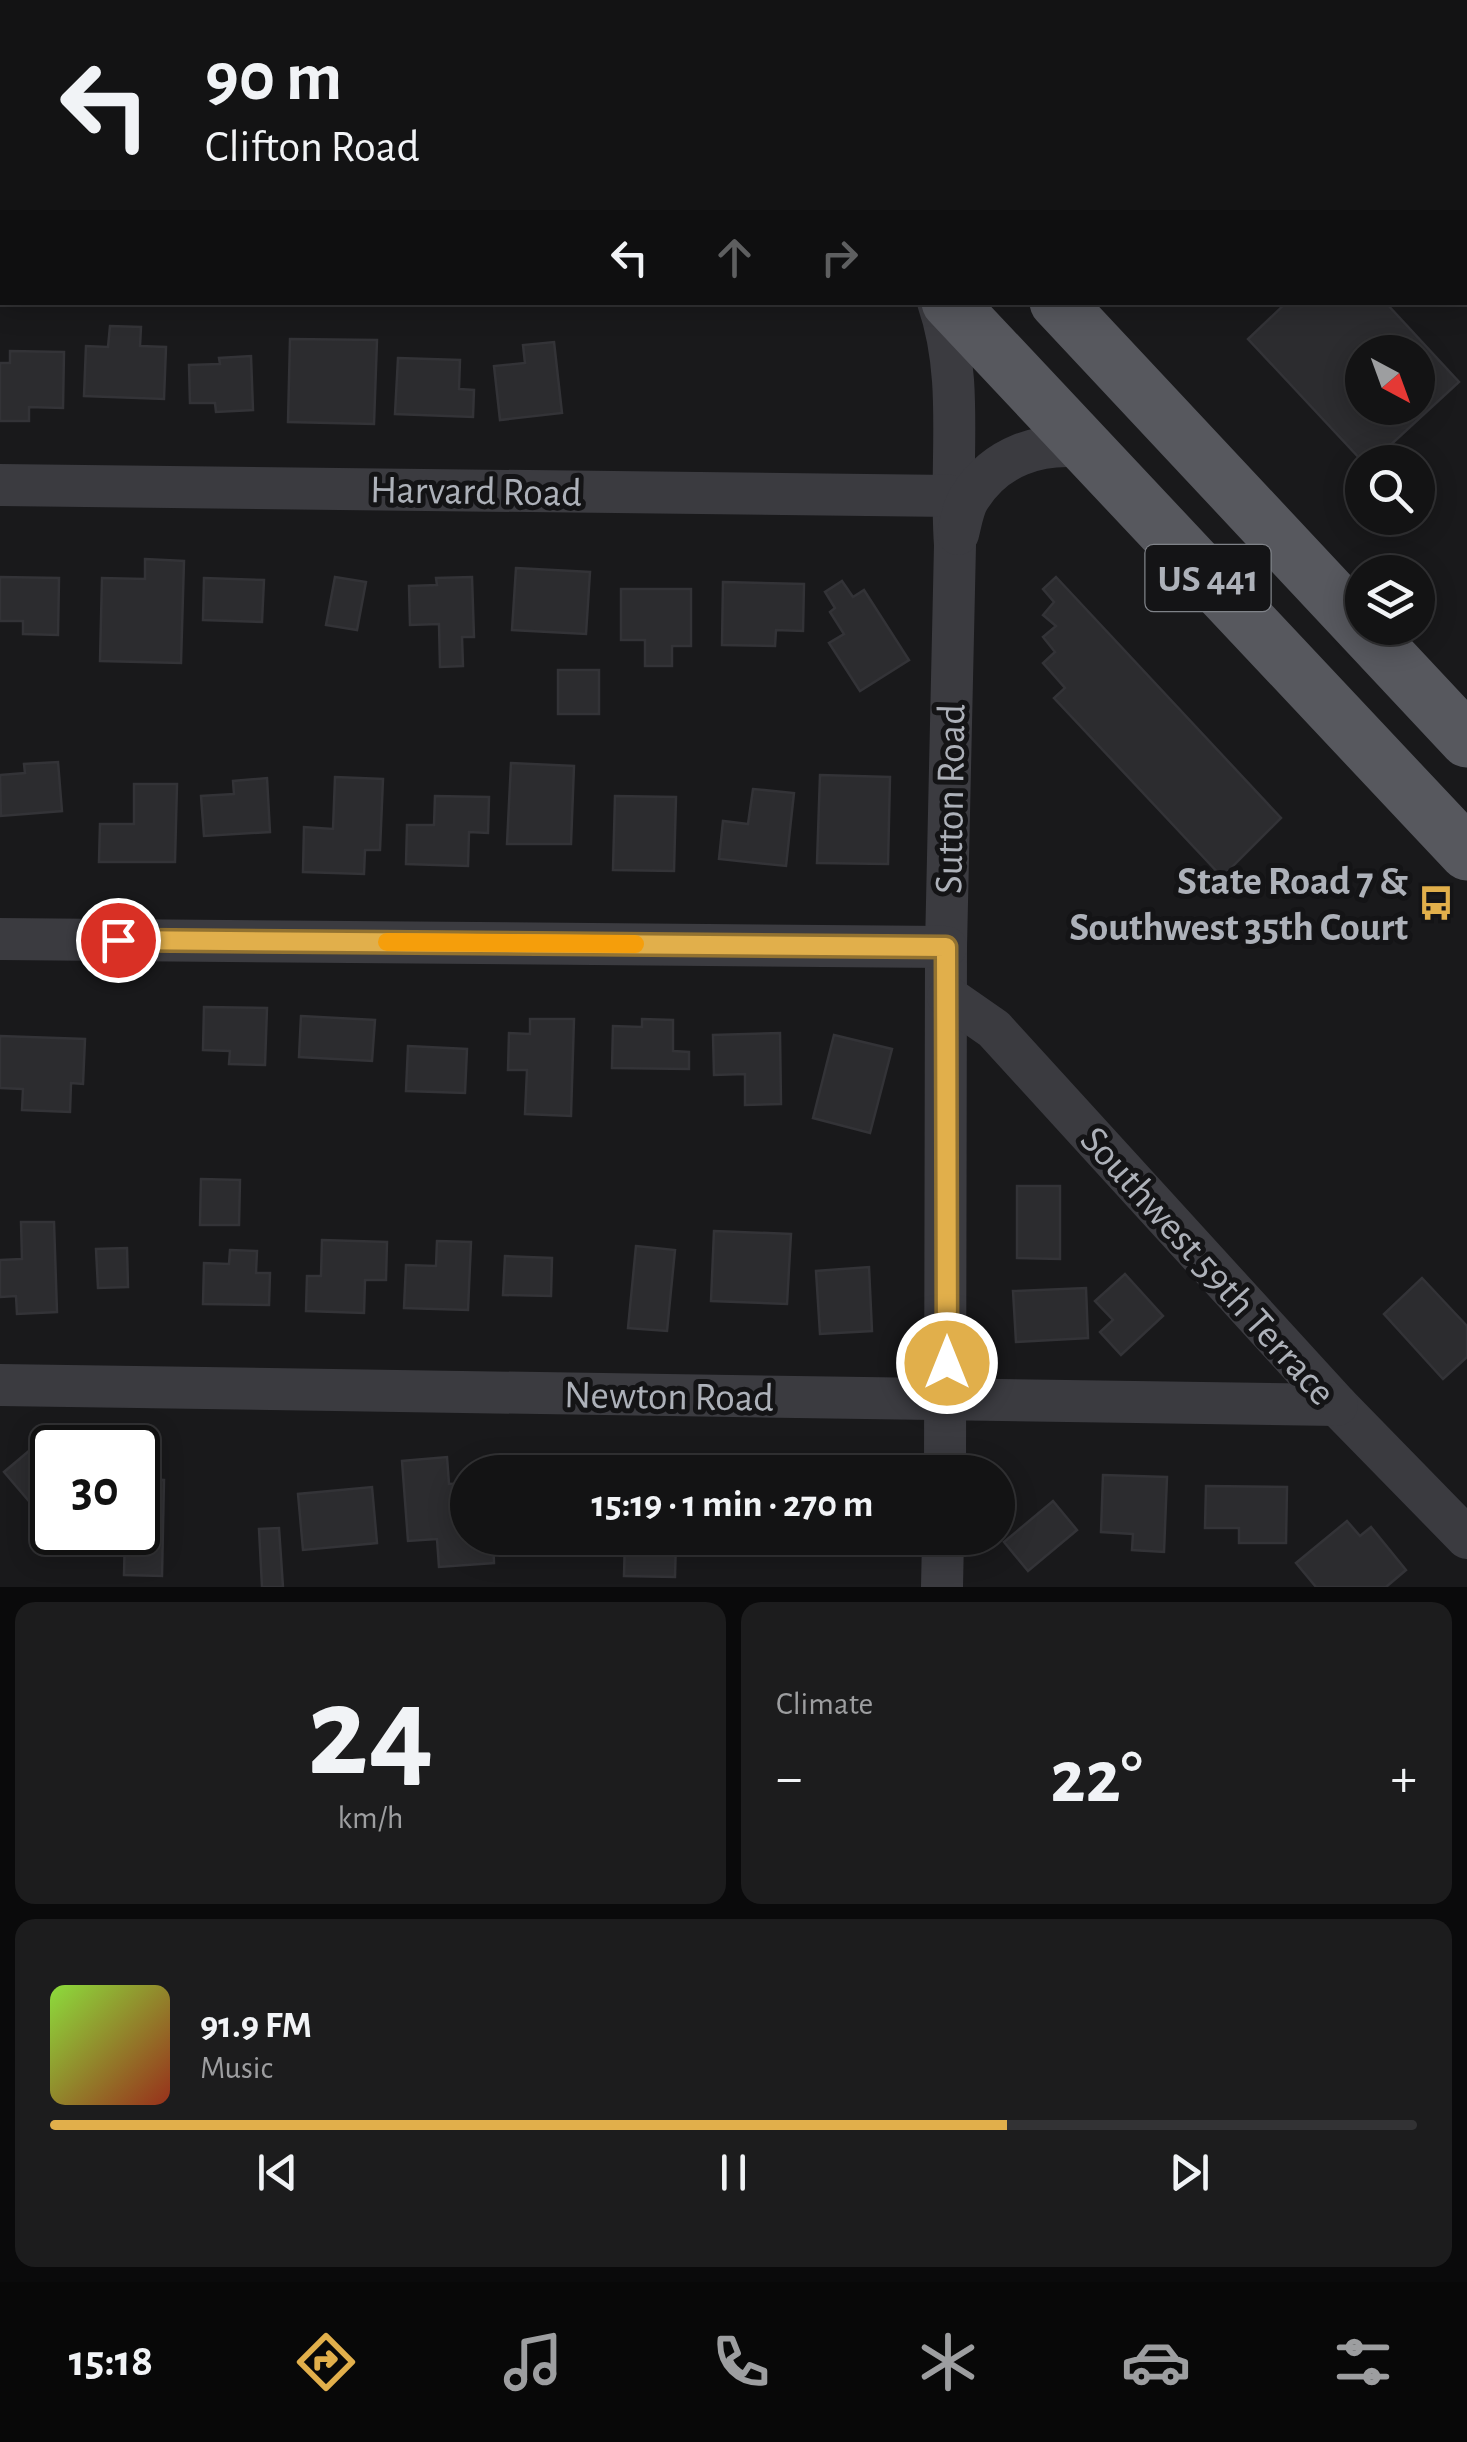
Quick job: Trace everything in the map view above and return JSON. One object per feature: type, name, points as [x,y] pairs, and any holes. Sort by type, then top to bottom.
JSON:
[{"type":"main road","name":"US 441","points":[[953,305],[1467,852]]},
{"type":"main road","name":"US 441","points":[[1060,305],[1467,740]]},
{"type":"street","name":"Sutton Road","points":[[939,305],[955,377],[946,947],[945,1455]]},
{"type":"street","name":"Sutton Road","points":[[955,544],[968,499],[992,472],[1023,451],[1059,444],[1085,447]]},
{"type":"street","name":"Harvard Road","points":[[0,485],[952,496]]},
{"type":"street","points":[[0,939],[946,947]]},
{"type":"street","name":"Southwest 59th Terrace","points":[[948,997],[994,1029],[1337,1405],[1467,1538]]},
{"type":"street","name":"Newton Road","points":[[0,1385],[1337,1405]]},
{"type":"street","points":[[942,1587],[943,1555]]},
{"type":"building","points":[[1284,305],[1388,305],[1416,335],[1345,335],[1345,425],[1412,425],[1390,445],[1347,445],[1248,339]]},
{"type":"building","points":[[110,326],[141,327],[140,346],[166,347],[164,399],[84,396],[86,346],[108,347]]},
{"type":"building","points":[[290,339],[377,340],[374,424],[288,422]]},
{"type":"building","points":[[554,342],[562,413],[500,420],[494,366],[525,363],[523,345]]},
{"type":"building","points":[[10,351],[64,352],[63,408],[29,407],[29,421],[0,421],[0,363],[10,363]]},
{"type":"building","points":[[251,356],[253,410],[216,412],[215,403],[190,403],[189,365],[220,364],[219,358]]},
{"type":"building","points":[[1435,356],[1459,382],[1435,404]]},
{"type":"building","points":[[398,358],[460,360],[459,389],[474,390],[473,417],[395,414]]},
{"type":"building","points":[[145,559],[184,561],[181,663],[100,661],[102,578],[145,579]]},
{"type":"building","points":[[516,568],[590,572],[586,634],[512,630]]},
{"type":"building","points":[[0,577],[59,578],[58,635],[23,634],[23,621],[0,621]]},
{"type":"building","points":[[335,577],[366,582],[357,630],[326,625]]},
{"type":"building","points":[[472,577],[474,637],[462,637],[463,666],[440,667],[439,624],[410,625],[409,586],[437,585],[436,578]]},
{"type":"building","points":[[1056,577],[1281,818],[1222,877],[1054,698],[1065,688],[1043,663],[1055,652],[1043,637],[1056,626],[1043,615],[1054,602],[1043,589]]},
{"type":"building","points":[[204,578],[264,580],[262,622],[203,620]]},
{"type":"building","points":[[842,581],[853,597],[864,590],[909,660],[860,691],[829,643],[844,634],[830,612],[835,608],[825,592]]},
{"type":"building","points":[[723,582],[804,584],[803,631],[776,630],[775,646],[722,645]]},
{"type":"building","points":[[621,589],[691,589],[691,646],[672,646],[672,666],[645,666],[645,640],[621,640]]},
{"type":"building","points":[[558,670],[599,670],[599,714],[558,714]]},
{"type":"building","points":[[58,762],[62,811],[1,816],[0,775],[25,773],[24,764]]},
{"type":"building","points":[[511,763],[574,766],[571,844],[507,844]]},
{"type":"building","points":[[820,775],[890,777],[888,864],[817,863]]},
{"type":"building","points":[[335,777],[383,779],[380,850],[365,850],[364,874],[303,872],[304,827],[333,829]]},
{"type":"building","points":[[267,778],[270,832],[204,836],[201,796],[234,794],[233,781]]},
{"type":"building","points":[[134,784],[177,784],[175,862],[99,862],[100,824],[134,824]]},
{"type":"building","points":[[753,789],[794,793],[786,866],[719,859],[723,821],[748,824]]},
{"type":"building","points":[[435,796],[489,797],[488,833],[469,832],[468,866],[406,864],[407,825],[434,825]]},
{"type":"building","points":[[615,796],[676,797],[674,871],[613,870]]},
{"type":"building","points":[[204,1007],[267,1008],[265,1065],[229,1064],[230,1051],[203,1050]]},
{"type":"building","points":[[301,1016],[375,1020],[372,1061],[299,1057]]},
{"type":"building","points":[[530,1019],[574,1019],[571,1116],[525,1114],[527,1070],[508,1070],[509,1033],[530,1034]]},
{"type":"building","points":[[642,1019],[673,1020],[673,1051],[689,1052],[689,1069],[612,1068],[613,1026],[642,1027]]},
{"type":"building","points":[[780,1033],[781,1104],[745,1105],[745,1074],[714,1075],[713,1035]]},
{"type":"building","points":[[834,1035],[892,1049],[870,1133],[813,1118]]},
{"type":"building","points":[[0,1036],[85,1039],[83,1084],[71,1083],[70,1112],[22,1110],[23,1089],[0,1088]]},
{"type":"building","points":[[408,1046],[467,1049],[465,1093],[406,1091]]},
{"type":"building","points":[[201,1179],[240,1180],[239,1225],[200,1225]]},
{"type":"building","points":[[1017,1186],[1060,1186],[1060,1259],[1017,1258]]},
{"type":"building","points":[[21,1222],[54,1222],[57,1312],[17,1314],[16,1296],[0,1297],[0,1260],[22,1259]]},
{"type":"building","points":[[714,1231],[791,1234],[787,1304],[711,1301]]},
{"type":"building","points":[[322,1240],[387,1242],[386,1280],[365,1280],[364,1313],[306,1311],[307,1276],[321,1276]]},
{"type":"building","points":[[437,1241],[471,1242],[468,1310],[404,1308],[406,1265],[436,1266]]},
{"type":"building","points":[[636,1246],[675,1250],[667,1331],[628,1328]]},
{"type":"building","points":[[127,1248],[128,1287],[98,1288],[96,1249]]},
{"type":"building","points":[[230,1250],[257,1251],[256,1273],[270,1273],[269,1305],[203,1304],[204,1263],[229,1264]]},
{"type":"building","points":[[505,1256],[552,1258],[551,1296],[503,1295]]},
{"type":"building","points":[[869,1267],[872,1331],[820,1334],[816,1271]]},
{"type":"building","points":[[1125,1274],[1163,1316],[1121,1355],[1100,1332],[1113,1320],[1095,1301]]},
{"type":"building","points":[[1422,1278],[1467,1326],[1467,1357],[1443,1379],[1384,1314]]},
{"type":"building","points":[[1086,1288],[1088,1338],[1016,1342],[1013,1291]]},
{"type":"building","points":[[30,1450],[30,1502],[4,1472]]},
{"type":"building","points":[[447,1457],[450,1555],[494,1555],[494,1563],[439,1567],[437,1539],[408,1541],[402,1461]]},
{"type":"building","points":[[1103,1475],[1167,1477],[1164,1552],[1132,1550],[1133,1534],[1101,1532]]},
{"type":"building","points":[[160,1480],[164,1480],[162,1576],[124,1575],[124,1555],[160,1555]]},
{"type":"building","points":[[1206,1486],[1287,1487],[1286,1543],[1239,1543],[1239,1528],[1205,1528]]},
{"type":"building","points":[[372,1487],[377,1543],[303,1550],[298,1494]]},
{"type":"building","points":[[1053,1501],[1077,1530],[1028,1571],[1015,1555],[1015,1533]]},
{"type":"building","points":[[1347,1521],[1360,1536],[1371,1527],[1406,1570],[1386,1587],[1316,1587],[1296,1563]]},
{"type":"building","points":[[279,1528],[283,1587],[262,1587],[259,1529]]},
{"type":"building","points":[[625,1555],[676,1555],[675,1577],[624,1576]]},
{"type":"slow traffic","points":[[387,942],[635,944]]},
{"type":"place","name":"State Road 7 & Southwest 35th Court","points":[[1436,903]]},
{"type":"route","points":[[118,940],[946,947],[947,1363]]}]
